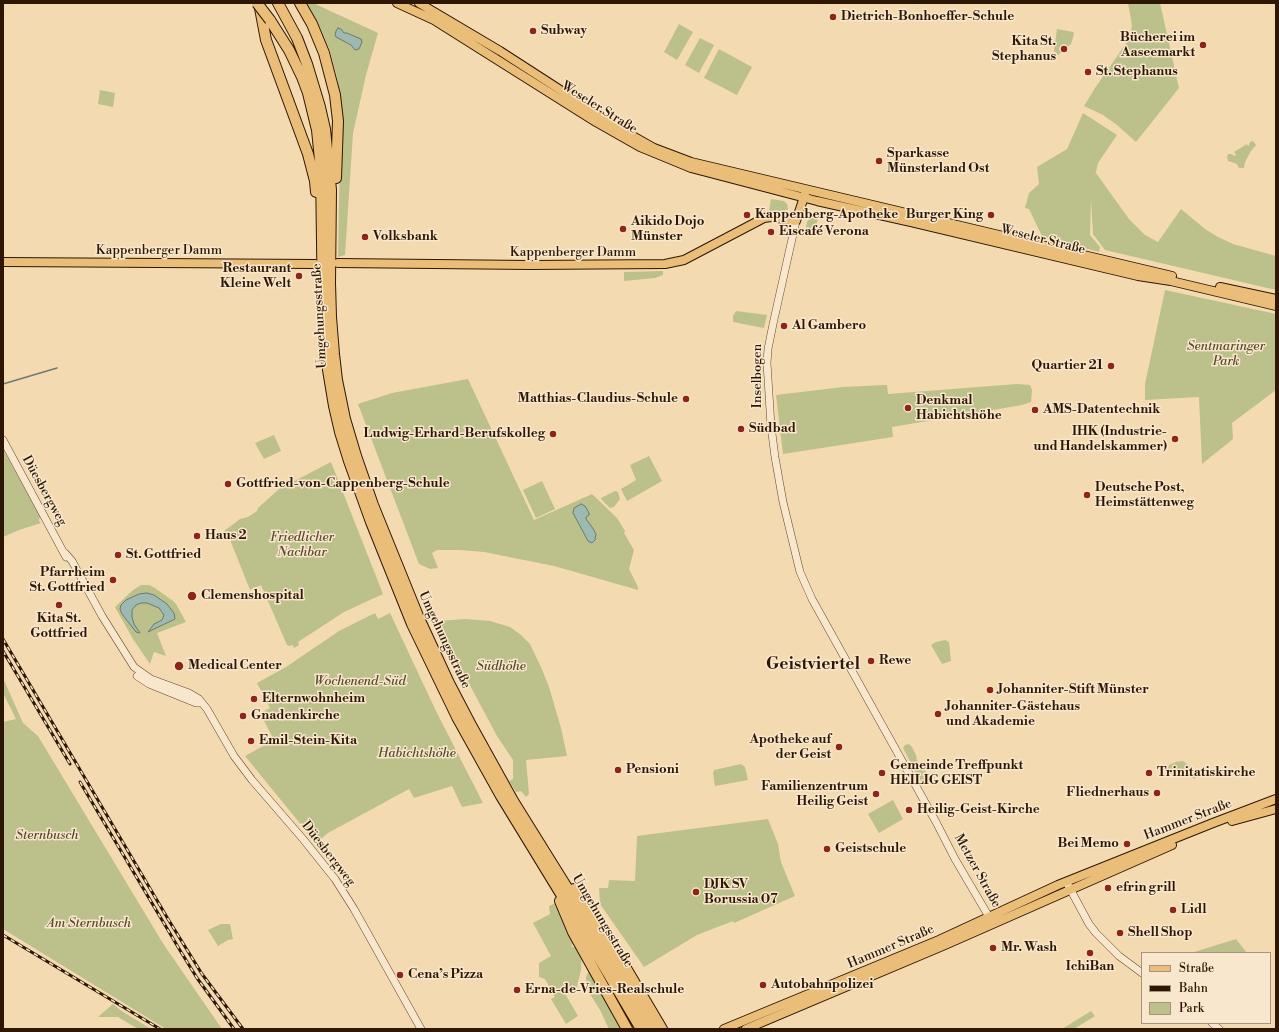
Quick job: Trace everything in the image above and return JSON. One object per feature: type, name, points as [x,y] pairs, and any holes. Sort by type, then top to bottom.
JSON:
[{"type":"highway","points":[[258,3],[283,39],[296,63],[308,93],[313,111],[322,170],[322,248]]},
{"type":"highway","points":[[258,3],[266,40],[312,168],[315,181],[322,248]]},
{"type":"highway","points":[[278,3],[303,53],[320,107],[329,169],[331,221]]},
{"type":"highway","points":[[300,3],[307,15]]},
{"type":"highway","points":[[303,3],[324,53],[337,108],[338,131],[335,210],[331,221]]},
{"type":"highway","name":"Umgehungsstraße","points":[[331,221],[331,317],[335,366],[345,419],[364,479],[398,570],[449,683],[493,766],[641,1029]]},
{"type":"highway","name":"Umgehungsstraße","points":[[322,248],[322,315],[328,370],[334,406],[340,432],[356,483],[395,584],[443,689],[484,767],[550,867],[651,1029]]},
{"type":"highway","points":[[550,867],[573,932],[627,1029]]},
{"type":"highway","points":[[550,867],[588,907],[662,1029]]},
{"type":"main road","name":"Weseler Straße","points":[[397,3],[434,20],[596,122],[640,147],[690,168],[1276,299]]},
{"type":"main road","name":"Weseler Straße","points":[[419,3],[500,51],[608,122],[654,148],[692,162],[805,194],[918,223],[1116,271],[1171,281],[1276,306]]},
{"type":"main road","name":"Inselbogen","points":[[796,222],[805,194]]},
{"type":"main road","name":"Kappenberger Damm","points":[[338,264],[665,264],[684,260],[764,218],[771,217],[796,222]]},
{"type":"main road","name":"Kappenberger Damm","points":[[3,262],[315,264]]},
{"type":"main road","name":"Hammer Straße","points":[[724,1029],[939,940],[1046,900],[1068,885],[1213,822],[1276,799]]},
{"type":"main road","name":"Hammer Straße","points":[[746,1029],[991,920],[1042,892],[1068,885],[1243,817],[1276,809]]},
{"type":"main road","points":[[1042,892],[1046,900]]},
{"type":"street","name":"Inselbogen","points":[[796,222],[772,328],[767,363],[771,426],[777,464],[788,525],[802,578]]},
{"type":"street","name":"Düesbergweg","points":[[3,440],[65,553],[68,562],[131,670],[149,684],[196,703],[202,703],[234,756],[252,780],[303,839],[335,880],[354,909],[421,1029]]},
{"type":"street","name":"Metzer Straße","points":[[802,578],[812,599],[955,859],[991,920]]},
{"type":"street","points":[[1068,885],[1089,924],[1096,933],[1119,956],[1141,972]]},
{"type":"green space","points":[[307,3],[313,3],[378,33],[366,75],[353,133],[345,255],[338,257],[341,101],[337,77],[330,51],[318,23]]},
{"type":"green space","points":[[1128,3],[1160,3],[1179,88],[1136,142],[1103,115],[1084,106],[1130,37],[1132,25]]},
{"type":"green space","points":[[679,24],[693,32],[677,60],[664,52]]},
{"type":"green space","points":[[1057,29],[1073,32],[1074,34],[1071,44],[1058,55],[1054,51]]},
{"type":"green space","points":[[700,38],[714,45],[699,73],[685,65]]},
{"type":"green space","points":[[719,49],[752,67],[737,95],[704,78]]},
{"type":"green space","points":[[100,90],[115,93],[113,107],[98,104]]},
{"type":"green space","points":[[1083,113],[1117,135],[1098,163],[1094,181],[1096,173],[1129,219],[1145,235],[1158,242],[1181,209],[1205,229],[1218,237],[1233,244],[1276,256],[1276,290],[1105,250],[1093,234],[1091,199],[1090,235],[1100,247],[1099,252],[1042,236],[1029,209],[1025,208],[1029,193],[1039,184],[1037,167],[1067,149]]},
{"type":"green space","points":[[1253,141],[1256,145],[1245,162],[1244,168],[1239,168],[1237,164],[1228,161],[1228,154],[1235,156],[1236,155],[1234,152],[1247,144],[1248,146],[1250,142]]},
{"type":"green space","points":[[771,199],[784,201],[787,204],[788,209],[783,212],[769,211]]},
{"type":"green space","points":[[814,211],[820,211],[815,230],[806,227],[807,222]]},
{"type":"green space","points":[[663,271],[663,275],[655,278],[624,281],[624,272]]},
{"type":"green space","name":"Sentmaringer Park","points":[[1165,290],[1276,314],[1276,390],[1232,423],[1233,439],[1202,464],[1199,397],[1145,400],[1145,384]]},
{"type":"green space","points":[[736,311],[767,315],[764,328],[733,322],[733,316]]},
{"type":"green space","points":[[468,379],[534,520],[592,494],[617,518],[625,531],[624,533],[634,550],[629,569],[638,590],[554,566],[484,552],[437,550],[432,553],[438,568],[430,569],[419,564],[358,404],[392,393]]},
{"type":"green space","points":[[1017,384],[1030,385],[1032,390],[1031,402],[1022,405],[892,427],[893,437],[783,454],[776,395],[843,387],[885,385],[887,385],[888,394]]},
{"type":"green space","points":[[274,435],[281,451],[264,459],[255,443]]},
{"type":"green space","points":[[3,449],[40,516],[39,521],[41,523],[3,537]]},
{"type":"green space","points":[[649,456],[662,481],[627,501],[621,489],[636,480],[630,465]]},
{"type":"green space","name":"Friedlicher Nachbar","points":[[331,462],[383,594],[344,612],[298,642],[299,645],[294,648],[293,645],[287,645],[261,585],[250,590],[229,537],[224,531],[240,519],[248,517],[257,511],[258,508],[279,489]]},
{"type":"green space","points":[[542,481],[555,509],[536,518],[523,490]]},
{"type":"green space","points":[[615,491],[618,492],[620,499],[614,507],[610,508],[601,498]]},
{"type":"green space","points":[[141,585],[149,585],[155,588],[173,601],[186,622],[157,633],[166,656],[154,652],[150,664],[133,639],[115,607],[133,590]]},
{"type":"green space","points":[[375,613],[378,619],[390,613],[436,711],[483,803],[462,807],[452,786],[414,798],[409,789],[328,833],[316,843],[245,756],[274,740],[260,713],[270,708],[257,683],[286,667],[339,631]]},
{"type":"green space","name":"Südhöhe","points":[[465,619],[490,621],[510,627],[521,635],[530,644],[549,687],[561,728],[567,756],[526,760],[529,794],[526,797],[521,791],[516,792],[509,781],[513,779],[513,760],[497,736],[465,676],[439,621]]},
{"type":"green space","points":[[945,640],[949,642],[951,661],[942,664],[931,645]]},
{"type":"green space","name":"Sternbusch","points":[[3,678],[23,723],[38,736],[164,945],[222,1029],[166,1029],[3,929],[3,722],[16,719],[3,693]]},
{"type":"green space","points":[[909,744],[917,757],[918,762],[912,765],[903,748],[905,745]]},
{"type":"green space","points":[[1183,761],[1199,773],[1195,779],[1185,773],[1176,776],[1170,774],[1168,768],[1169,765]]},
{"type":"green space","points":[[741,764],[745,767],[748,780],[715,786],[714,770]]},
{"type":"green space","points":[[921,764],[930,779],[926,785],[923,785],[919,777],[919,773],[917,774],[913,768]]},
{"type":"green space","points":[[893,800],[903,819],[879,833],[868,814]]},
{"type":"green space","name":"DJK SV Borussia 07","points":[[768,819],[778,844],[781,862],[795,896],[734,923],[733,921],[697,935],[644,967],[600,904],[599,888],[608,888],[609,880],[635,881],[637,836]]},
{"type":"green space","points":[[556,903],[573,943],[571,947],[577,947],[582,951],[581,970],[577,987],[573,990],[568,986],[564,992],[578,1016],[566,1024],[551,999],[555,997],[545,979],[539,977],[539,963],[551,956],[533,923],[550,914],[549,906]]},
{"type":"green space","points":[[221,924],[230,924],[233,939],[228,940],[218,946],[208,930]]},
{"type":"green space","points":[[1236,939],[1246,952],[1194,952]]},
{"type":"green space","points":[[589,970],[620,1029],[609,1029],[590,994],[586,977]]},
{"type":"green space","points":[[113,1004],[151,1029],[138,1029],[118,1017],[98,1017]]},
{"type":"green space","points":[[1091,1011],[1095,1016],[1074,1029],[1062,1029]]},
{"type":"water","points":[[338,28],[344,33],[361,39],[362,42],[359,49],[355,50],[351,45],[336,37],[335,35]]},
{"type":"water","points":[[581,504],[585,506],[589,513],[586,519],[596,534],[595,540],[592,543],[588,541],[573,513],[574,508]]},
{"type":"water","points":[[147,593],[154,595],[167,604],[174,613],[175,619],[148,632],[154,624],[162,620],[164,615],[159,608],[147,603],[136,605],[132,610],[132,617],[134,624],[140,633],[136,632],[122,614],[120,609],[121,605],[126,600],[139,594]]},
{"type":"waterway","points":[[3,384],[57,368]]},
{"type":"railway","points":[[3,639],[168,919],[202,974],[243,1029]]},
{"type":"railway","points":[[3,651],[70,764]]},
{"type":"railway","points":[[80,782],[197,978],[234,1029]]},
{"type":"railway","points":[[3,935],[160,1029]]},
{"type":"place","name":"Dietrich-Bonhoeffer-Schule","points":[[833,17]]},
{"type":"place","name":"Subway","points":[[533,31]]},
{"type":"place","name":"Bücherei im Aaseemarkt","points":[[1203,45]]},
{"type":"place","name":"Kita St. Stephanus","points":[[1064,49]]},
{"type":"place","name":"St. Stephanus","points":[[1088,72]]},
{"type":"place","name":"Sparkasse Münsterland Ost","points":[[879,161]]},
{"type":"place","name":"Kappenberg-Apotheke","points":[[747,215]]},
{"type":"place","name":"Burger King","points":[[991,215]]},
{"type":"place","name":"Aikido Dojo Münster","points":[[623,229]]},
{"type":"place","name":"Eiscafé Verona","points":[[771,232]]},
{"type":"place","name":"Volksbank","points":[[365,237]]},
{"type":"place","name":"Restaurant Kleine Welt","points":[[299,276]]},
{"type":"place","name":"Al Gambero","points":[[784,326]]},
{"type":"place","name":"Quartier 21","points":[[1111,366]]},
{"type":"place","name":"Matthias-Claudius-Schule","points":[[686,399]]},
{"type":"place","name":"Denkmal Habichtshöhe","points":[[908,408]]},
{"type":"place","name":"AMS-Datentechnik","points":[[1035,410]]},
{"type":"place","name":"Südbad","points":[[741,429]]},
{"type":"place","name":"Ludwig-Erhard-Berufskolleg","points":[[553,434]]},
{"type":"place","name":"IHK (Industrie- und Handelskammer)","points":[[1175,439]]},
{"type":"place","name":"Gottfried-von-Cappenberg-Schule","points":[[228,484]]},
{"type":"place","name":"Deutsche Post, Heimstättenweg","points":[[1087,495]]},
{"type":"place","name":"Haus 2","points":[[197,536]]},
{"type":"place","name":"St. Gottfried","points":[[118,555]]},
{"type":"place","name":"Pfarrheim St. Gottfried","points":[[113,580]]},
{"type":"place","name":"Clemenshospital","points":[[192,596]]},
{"type":"place","name":"Kita St. Gottfried","points":[[59,605]]},
{"type":"place","name":"Rewe","points":[[871,661]]},
{"type":"place","name":"Medical Center","points":[[179,666]]},
{"type":"place","name":"Johanniter-Stift Münster","points":[[990,690]]},
{"type":"place","name":"Elternwohnheim","points":[[254,699]]},
{"type":"place","name":"Johanniter-Gästehaus und Akademie","points":[[938,714]]},
{"type":"place","name":"Gnadenkirche","points":[[243,716]]},
{"type":"place","name":"Emil-Stein-Kita","points":[[251,741]]},
{"type":"place","name":"Apotheke auf der Geist","points":[[839,747]]},
{"type":"place","name":"Pensioni","points":[[618,770]]},
{"type":"place","name":"Gemeinde Treffpunkt HEILIG GEIST","points":[[882,773]]},
{"type":"place","name":"Trinitatiskirche","points":[[1149,773]]},
{"type":"place","name":"Fliednerhaus","points":[[1157,793]]},
{"type":"place","name":"Familienzentrum Heilig Geist","points":[[876,794]]},
{"type":"place","name":"Heilig-Geist-Kirche","points":[[909,810]]},
{"type":"place","name":"Bei Memo","points":[[1127,844]]},
{"type":"place","name":"Geistschule","points":[[827,849]]},
{"type":"place","name":"efrin grill","points":[[1108,888]]},
{"type":"place","name":"DJK SV Borussia 07","points":[[696,892]]},
{"type":"place","name":"Lidl","points":[[1173,910]]},
{"type":"place","name":"Shell Shop","points":[[1120,933]]},
{"type":"place","name":"Mr. Wash","points":[[993,948]]},
{"type":"place","name":"IchiBan","points":[[1090,953]]},
{"type":"place","name":"Cena’s Pizza","points":[[400,975]]},
{"type":"place","name":"Autobahnpolizei","points":[[763,985]]},
{"type":"place","name":"Erna-de-Vries-Realschule","points":[[517,990]]},
{"type":"district","name":"Geistviertel","points":[[813,665]]},
{"type":"park label","name":"Wochenend-Süd","points":[[360,682]]},
{"type":"park label","name":"Habichtshöhe","points":[[417,754]]},
{"type":"park label","name":"Am Sternbusch","points":[[89,924]]}]
